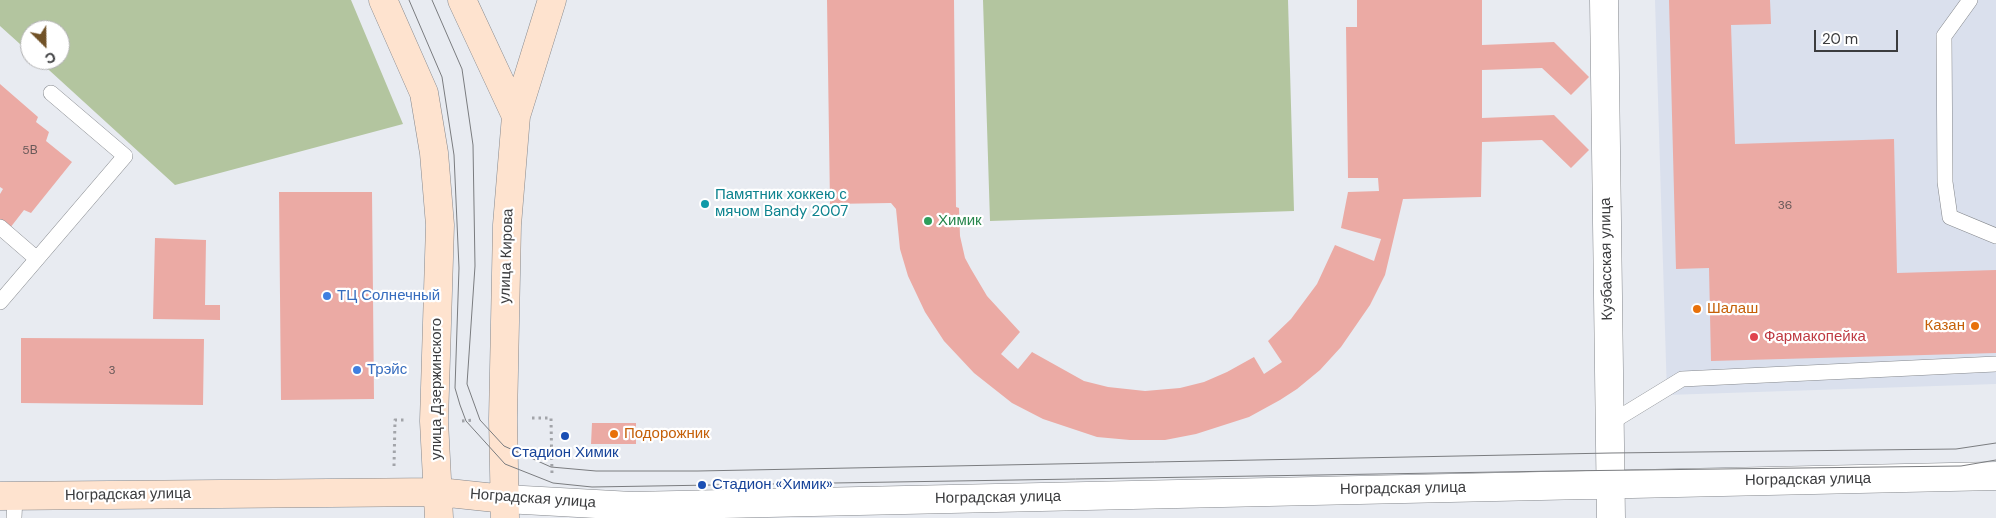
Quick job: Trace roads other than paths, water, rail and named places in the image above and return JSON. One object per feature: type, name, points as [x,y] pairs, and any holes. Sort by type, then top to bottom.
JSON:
[{"type":"street","name":"улица Дзержинского","points":[[383,0],[424,93],[434,153],[440,225],[434,421],[439,505]]},
{"type":"street","points":[[462,0],[516,116]]},
{"type":"street","name":"улица Кирова","points":[[505,508],[503,419],[508,225],[516,116],[552,0]]},
{"type":"street","name":"Кузбасская улица","points":[[1604,0],[1611,518]]},
{"type":"street","name":"Ноградская улица","points":[[10,504],[439,505],[505,508],[552,500],[632,506],[887,509],[1610,485],[1996,476]]},
{"type":"lane","points":[[1970,0],[1944,36],[1945,182],[1950,217],[1996,236]]},
{"type":"lane","points":[[0,302],[125,156],[51,93]]},
{"type":"lane","points":[[0,227],[37,260]]},
{"type":"lane","points":[[1610,423],[1682,379],[1996,364]]},
{"type":"tram line","points":[[409,0],[442,77],[454,155],[459,268],[455,388],[460,405],[466,421],[505,464],[553,483],[592,487],[1961,466],[1996,460]]},
{"type":"tram line","points":[[432,0],[462,69],[473,145],[475,266],[467,384],[480,420],[504,446],[551,467],[596,471],[698,471],[1611,453],[1956,449],[1996,443]]},
{"type":"place","name":"Памятник хоккею с мячом Bandy 2007","points":[[705,204]]},
{"type":"place","name":"Химик","points":[[928,221]]},
{"type":"place","name":"ТЦ Солнечный","points":[[327,296]]},
{"type":"place","name":"Шалаш","points":[[1697,309]]},
{"type":"place","name":"Казан","points":[[1975,326]]},
{"type":"place","name":"Фармакопейка","points":[[1754,337]]},
{"type":"place","name":"Трэйс","points":[[357,370]]},
{"type":"place","name":"Подорожник","points":[[614,434]]},
{"type":"place","name":"Стадион Химик","points":[[565,436]]},
{"type":"place","name":"Стадион «Химик»","points":[[702,485]]}]
